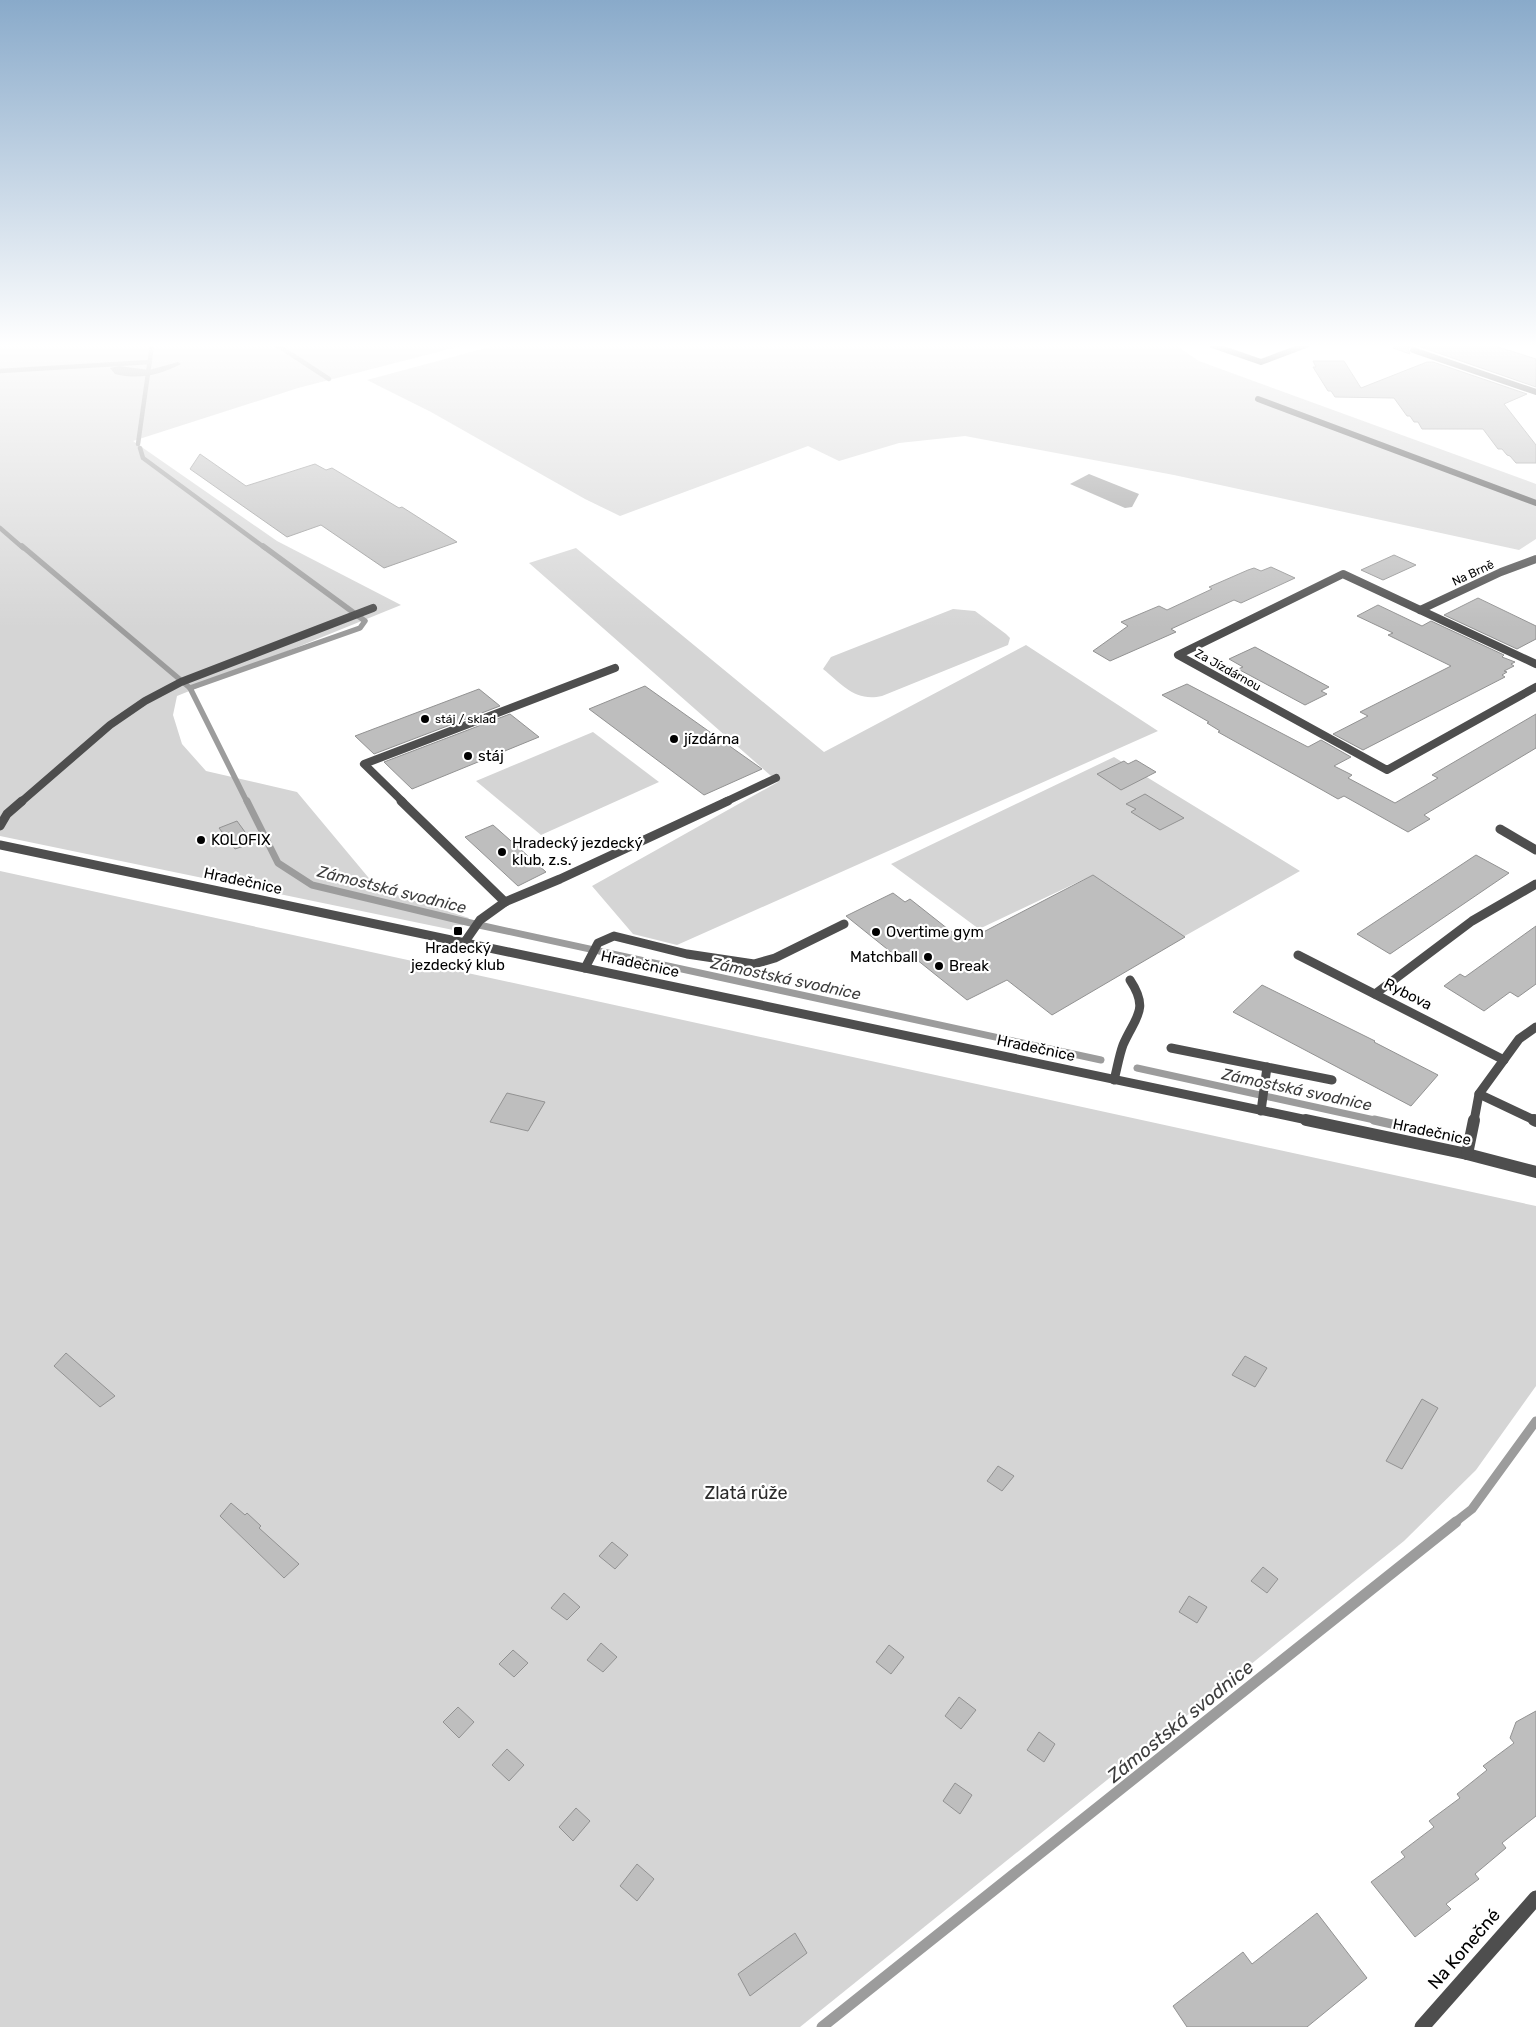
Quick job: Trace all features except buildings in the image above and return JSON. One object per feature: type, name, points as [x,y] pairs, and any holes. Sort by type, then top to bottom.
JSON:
[{"type":"street","points":[[1368,440],[1536,502]]},
{"type":"street","name":"Na Brně","points":[[1420,610],[1501,572],[1536,558]]},
{"type":"street","name":"Za Jízdárnou","points":[[1536,664],[1344,574],[1178,655],[1388,770],[1536,687]]},
{"type":"street","points":[[0,826],[7,814],[110,725],[145,701],[181,682],[373,608]]},
{"type":"street","points":[[505,902],[364,764],[615,668]]},
{"type":"street","points":[[464,943],[480,920],[505,902],[560,879],[776,778]]},
{"type":"street","points":[[1500,829],[1536,850]]},
{"type":"street","name":"Hradečnice","points":[[0,845],[1467,1154],[1536,1172]]},
{"type":"street","points":[[1376,994],[1472,921],[1536,884]]},
{"type":"street","points":[[585,968],[602,938],[614,936],[687,954],[754,964],[775,958],[844,924]]},
{"type":"street","name":"Rybova","points":[[1298,955],[1504,1060]]},
{"type":"street","points":[[1114,1080],[1123,1047],[1141,1009],[1142,999],[1130,980]]},
{"type":"street","points":[[1467,1154],[1479,1094],[1519,1039],[1536,1027]]},
{"type":"street","points":[[1171,1048],[1332,1080]]},
{"type":"street","points":[[1261,1111],[1267,1067]]},
{"type":"street","points":[[1479,1094],[1536,1120]]},
{"type":"street","name":"Na Konečné","points":[[1422,2027],[1536,1898]]},
{"type":"green space","points":[[0,440],[137,440],[133,441],[277,541],[401,605],[177,696],[173,715],[182,744],[206,771],[297,792],[378,889],[469,918],[458,931],[0,836]]},
{"type":"green space","points":[[480,440],[931,440],[899,443],[839,461],[808,446],[620,516],[585,499]]},
{"type":"green space","points":[[984,440],[1414,440],[1536,484],[1536,539],[1519,550],[1174,475]]},
{"type":"green space","points":[[576,548],[824,752],[1026,645],[1158,731],[677,945],[633,934],[592,886],[778,782],[529,563]]},
{"type":"green space","points":[[953,609],[975,611],[1010,638],[1008,645],[882,696],[864,697],[850,691],[823,669],[831,657]]},
{"type":"green space","points":[[593,732],[659,782],[541,835],[476,781]]},
{"type":"green space","points":[[1114,757],[1300,871],[1183,937],[1093,875],[979,929],[891,864]]},
{"type":"green space","name":"Zlatá růže","points":[[0,871],[1536,1206],[1536,1386],[1476,1470],[1404,1541],[800,2027],[0,2027]]},
{"type":"shaded area","points":[[1089,474],[1139,494],[1132,507],[1125,508],[1070,484]]},
{"type":"waterway","name":"Zámostská svodnice","points":[[138,444],[139,440]]},
{"type":"waterway","name":"Zámostská svodnice","points":[[140,448],[143,458],[265,548]]},
{"type":"waterway","points":[[0,528],[23,548]]},
{"type":"waterway","points":[[22,546],[190,688]]},
{"type":"waterway","name":"Zámostská svodnice","points":[[190,688],[360,628],[365,621],[263,546]]},
{"type":"waterway","name":"Zámostská svodnice","points":[[190,688],[247,802]]},
{"type":"waterway","name":"Zámostská svodnice","points":[[247,801],[278,863],[312,885],[479,925],[1101,1060]]},
{"type":"waterway","name":"Zámostská svodnice","points":[[1137,1068],[1379,1121]]},
{"type":"waterway","name":"Zámostská svodnice","points":[[1374,1120],[1450,1137]]},
{"type":"waterway","name":"Zámostská svodnice","points":[[1454,1523],[1472,1509],[1536,1421]]},
{"type":"waterway","name":"Zámostská svodnice","points":[[822,2027],[1456,1522]]},
{"type":"place","name":"stáj / sklad","points":[[425,719]]},
{"type":"place","name":"jízdárna","points":[[674,739]]},
{"type":"place","name":"stáj","points":[[468,756]]},
{"type":"place","name":"KOLOFIX","points":[[201,840]]},
{"type":"place","name":"Hradecký jezdecký klub, z.s.","points":[[502,852]]},
{"type":"place","name":"Hradecký jezdecký klub","points":[[458,931]]},
{"type":"place","name":"Overtime gym","points":[[876,932]]},
{"type":"place","name":"Matchball","points":[[928,957]]},
{"type":"place","name":"Break","points":[[939,966]]}]
